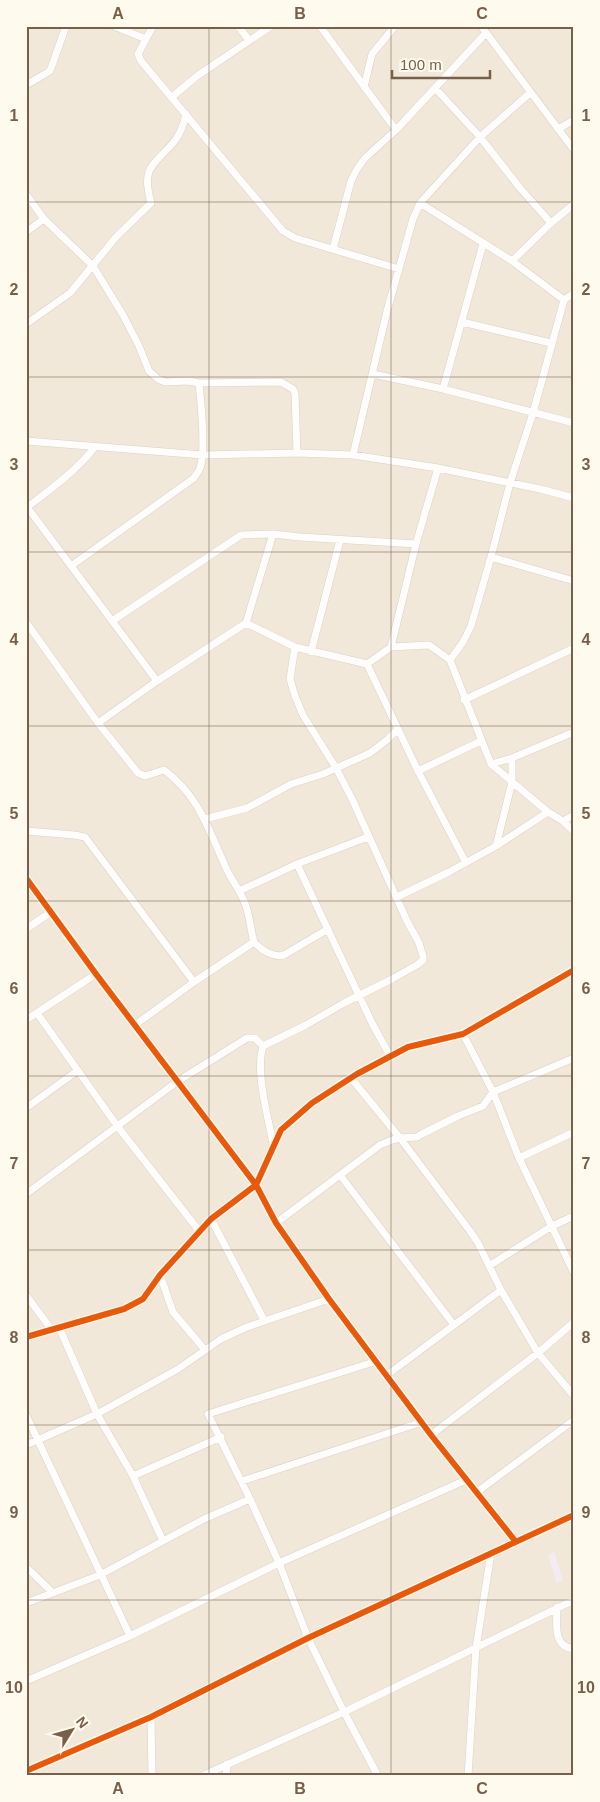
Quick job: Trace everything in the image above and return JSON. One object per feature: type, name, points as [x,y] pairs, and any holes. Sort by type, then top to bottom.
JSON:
[{"type":"street","points":[[26,85],[50,71],[66,26]]},
{"type":"street","points":[[114,26],[146,39]]},
{"type":"street","points":[[154,26],[138,54],[139,58],[283,231],[294,238],[398,269]]},
{"type":"street","points":[[238,26],[249,40]]},
{"type":"street","points":[[172,98],[197,76],[271,26]]},
{"type":"street","points":[[320,26],[396,130]]},
{"type":"street","points":[[364,87],[372,54],[395,26]]},
{"type":"street","points":[[481,26],[485,34],[574,150]]},
{"type":"street","points":[[333,249],[351,181],[357,169],[365,158],[396,130],[485,34]]},
{"type":"street","points":[[435,88],[480,137],[520,188],[551,223]]},
{"type":"street","points":[[353,455],[398,269],[413,218],[420,203],[480,137],[530,93]]},
{"type":"street","points":[[26,324],[70,293],[116,237],[150,203],[148,175],[154,161],[179,134],[186,114]]},
{"type":"street","points":[[558,130],[574,120]]},
{"type":"street","points":[[26,194],[44,219],[93,266],[123,315],[149,371],[165,382],[281,382],[288,386],[295,394],[298,453]]},
{"type":"street","points":[[420,203],[512,262],[564,300]]},
{"type":"street","points":[[512,262],[551,223],[574,204]]},
{"type":"street","points":[[26,232],[44,219]]},
{"type":"street","points":[[443,389],[483,244]]},
{"type":"street","points":[[450,660],[463,642],[470,626],[491,557],[510,483],[533,413],[564,300],[574,293]]},
{"type":"street","points":[[462,322],[551,343]]},
{"type":"street","points":[[373,374],[443,389],[574,423]]},
{"type":"street","points":[[71,566],[194,478],[201,466],[202,455],[198,383]]},
{"type":"street","points":[[26,441],[202,455],[298,453],[353,455],[438,468],[574,498]]},
{"type":"street","points":[[95,447],[83,462],[64,480],[27,507],[157,681]]},
{"type":"street","points":[[391,648],[416,544],[438,468]]},
{"type":"street","points":[[112,621],[234,539],[245,534],[273,534],[416,544]]},
{"type":"street","points":[[98,723],[157,681],[246,623],[273,534]]},
{"type":"street","points":[[311,652],[340,540]]},
{"type":"street","points":[[491,557],[574,581]]},
{"type":"street","points":[[26,622],[98,723],[142,776],[164,770],[191,797],[206,819],[230,875],[244,900],[251,922],[254,942],[278,956],[284,955],[328,928]]},
{"type":"street","points":[[246,623],[295,647],[367,664],[391,648],[429,645],[450,660],[464,700],[491,764],[548,812],[563,821],[574,832]]},
{"type":"street","points":[[262,1046],[392,979],[422,960],[423,951],[353,801],[336,768],[303,715],[295,696],[290,679],[295,647]]},
{"type":"street","points":[[464,700],[574,648]]},
{"type":"street","points":[[367,664],[418,771],[466,863]]},
{"type":"street","points":[[206,819],[247,808],[292,784],[323,774],[370,753],[398,729]]},
{"type":"street","points":[[491,764],[512,758],[574,732]]},
{"type":"street","points":[[418,771],[481,741]]},
{"type":"street","points":[[496,846],[512,782],[512,758]]},
{"type":"street","points":[[397,897],[466,863],[548,812]]},
{"type":"street","points":[[563,821],[574,815]]},
{"type":"street","points":[[26,831],[79,835],[85,838],[194,982]]},
{"type":"street","points":[[239,891],[297,864],[368,836]]},
{"type":"street","points":[[297,864],[372,1024],[390,1056]]},
{"type":"street","points":[[26,878],[96,974],[256,1185],[276,1223],[329,1299],[431,1435],[516,1542]]},
{"type":"street","points":[[26,930],[50,912]]},
{"type":"street","points":[[135,1025],[194,982],[254,942]]},
{"type":"street","points":[[26,1337],[124,1309],[143,1299],[160,1275],[211,1219],[256,1185],[284,1126],[312,1103],[390,1056],[416,1045],[463,1034],[574,970]]},
{"type":"street","points":[[26,1020],[96,974]]},
{"type":"street","points":[[37,1013],[118,1127],[200,1232]]},
{"type":"street","points":[[463,1034],[493,1092],[519,1158],[574,1274]]},
{"type":"street","points":[[26,1194],[178,1081],[247,1038],[255,1038],[262,1046]]},
{"type":"street","points":[[262,1046],[260,1054],[261,1072],[274,1144]]},
{"type":"street","points":[[276,1223],[380,1145],[400,1138],[417,1137],[465,1112],[483,1106],[493,1092],[574,1058]]},
{"type":"street","points":[[26,1108],[77,1071]]},
{"type":"street","points":[[351,1078],[465,1223],[478,1243],[501,1290],[538,1353],[574,1396]]},
{"type":"street","points":[[519,1158],[574,1132]]},
{"type":"street","points":[[340,1175],[454,1325]]},
{"type":"street","points":[[489,1266],[552,1226],[574,1216]]},
{"type":"street","points":[[211,1219],[264,1320]]},
{"type":"street","points":[[160,1275],[174,1312],[205,1350]]},
{"type":"street","points":[[387,1375],[501,1290]]},
{"type":"street","points":[[26,1295],[51,1329]]},
{"type":"street","points":[[26,1445],[97,1414],[178,1369],[221,1340],[264,1320],[329,1299]]},
{"type":"street","points":[[431,1435],[538,1353],[574,1322]]},
{"type":"street","points":[[59,1327],[97,1414],[132,1476],[163,1541]]},
{"type":"street","points":[[377,1362],[208,1414],[242,1481],[279,1563],[308,1638],[378,1776]]},
{"type":"street","points":[[26,1415],[130,1636]]},
{"type":"street","points":[[477,1492],[574,1420]]},
{"type":"street","points":[[242,1481],[422,1422]]},
{"type":"street","points":[[132,1476],[221,1437]]},
{"type":"street","points":[[26,1681],[130,1636],[279,1563],[466,1480]]},
{"type":"street","points":[[26,1603],[100,1575],[204,1519],[250,1499]]},
{"type":"street","points":[[26,1771],[151,1717],[308,1638],[574,1515]]},
{"type":"street","points":[[468,1776],[476,1648],[491,1554]]},
{"type":"street","points":[[26,1567],[52,1592]]},
{"type":"street","points":[[202,1776],[344,1712],[574,1600]]},
{"type":"street","points":[[557,1607],[557,1634],[559,1641],[563,1646],[574,1650]]},
{"type":"street","points":[[151,1717],[152,1776]]},
{"type":"street","points":[[226,1776],[227,1764]]},
{"type":"shaded area","points":[[26,26],[574,26],[574,1776],[26,1776]]},
{"type":"shaded area","points":[[554,1552],[563,1580],[557,1583],[548,1555]]},
{"type":"cycle path","points":[[26,878],[96,974],[256,1185],[276,1223],[329,1299],[431,1435],[516,1542]]},
{"type":"cycle path","points":[[26,1337],[124,1309],[143,1299],[160,1275],[211,1219],[256,1185],[281,1130],[312,1103],[357,1074],[408,1047],[463,1034],[574,970]]},
{"type":"cycle path","points":[[26,1771],[151,1717],[308,1638],[574,1515]]}]
